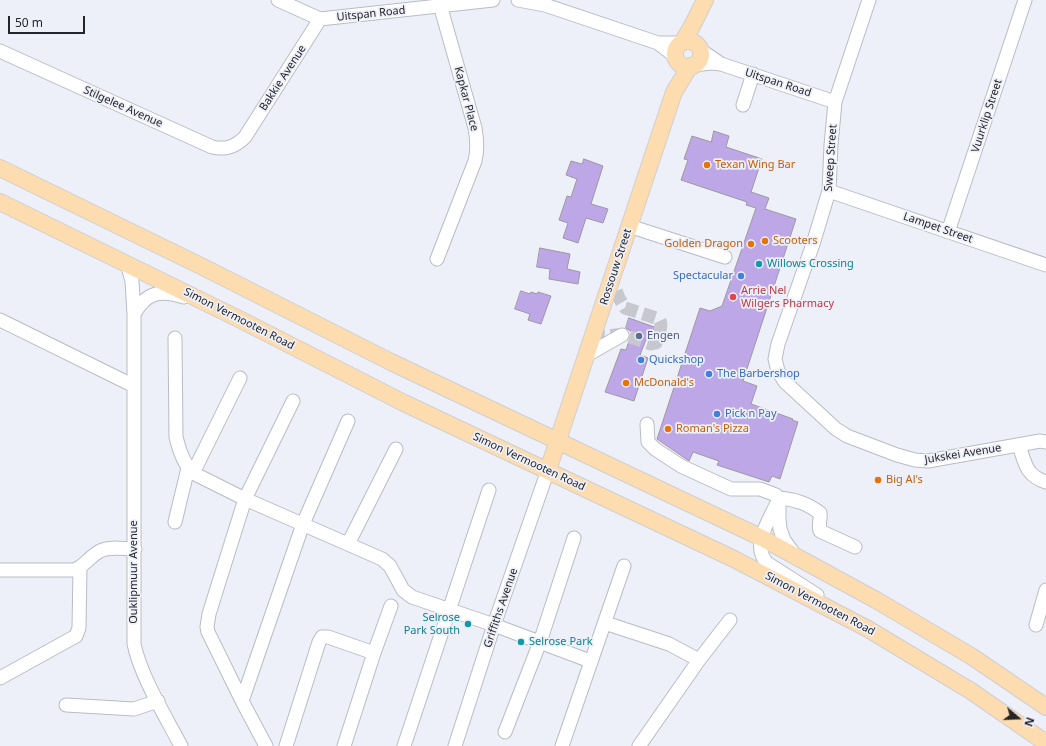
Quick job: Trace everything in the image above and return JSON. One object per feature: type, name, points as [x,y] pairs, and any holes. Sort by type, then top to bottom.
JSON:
[{"type":"main road","name":"Rossouw Street","points":[[548,470],[674,92],[692,26],[705,0]]},
{"type":"main road","points":[[685,49],[680,64],[687,66],[692,65]]},
{"type":"main road","name":"Rossouw Street","points":[[674,92],[692,65]]},
{"type":"main road","points":[[0,168],[203,267],[391,362],[762,538],[876,600],[971,656],[1046,707]]},
{"type":"main road","name":"Simon Vermooten Road","points":[[0,202],[212,305],[404,403],[734,559],[868,628],[971,691],[1046,743]]},
{"type":"street","name":"Uitspan Road","points":[[278,0],[320,19],[493,0]]},
{"type":"street","name":"Uitspan Road","points":[[523,0],[545,5],[658,43],[685,49],[721,64],[835,102]]},
{"type":"street","name":"Sweep Street","points":[[785,382],[778,372],[775,359],[778,344],[813,244],[829,191],[835,102],[869,0]]},
{"type":"street","name":"Vuurklip Street","points":[[948,232],[1026,0]]},
{"type":"street","name":"Kapkar Place","points":[[437,259],[475,161],[477,146],[475,128],[440,5]]},
{"type":"street","name":"Bakkie Avenue","points":[[245,137],[320,19]]},
{"type":"street","name":"Stilgelee Avenue","points":[[0,51],[212,147],[221,149],[228,148],[237,145],[245,137]]},
{"type":"street","name":"Uitspan Road","points":[[692,65],[711,63],[721,64]]},
{"type":"street","points":[[743,105],[753,74]]},
{"type":"street","name":"Lampet Street","points":[[829,191],[1046,266]]},
{"type":"street","points":[[630,226],[725,257]]},
{"type":"street","name":"Ouklipmuur Avenue","points":[[127,263],[132,281],[134,314],[134,644],[140,666],[181,746]]},
{"type":"street","points":[[134,314],[142,301],[155,294],[172,293],[212,305]]},
{"type":"street","points":[[0,320],[134,386]]},
{"type":"street","points":[[587,355],[622,335]]},
{"type":"street","points":[[175,338],[176,437],[179,450],[191,471],[245,499],[382,559],[390,566],[403,590],[412,596],[494,624],[590,661]]},
{"type":"street","points":[[175,522],[191,471],[240,378]]},
{"type":"street","name":"Jukskei Avenue","points":[[785,382],[836,429],[847,436],[897,455],[916,460],[928,461],[947,459],[1019,445],[1046,442]]},
{"type":"street","points":[[266,746],[242,701],[208,632],[207,627],[209,614],[245,499],[293,401]]},
{"type":"street","points":[[242,701],[303,524],[348,421]]},
{"type":"street","points":[[647,424],[648,442],[654,450],[681,466],[730,489],[760,489],[776,495],[779,499],[780,529],[784,540],[796,556]]},
{"type":"street","points":[[1019,445],[1028,470],[1034,478],[1046,482]]},
{"type":"street","points":[[348,544],[396,449]]},
{"type":"street","name":"Griffiths Avenue","points":[[455,746],[494,624],[548,470]]},
{"type":"street","points":[[404,746],[489,490]]},
{"type":"street","points":[[779,499],[763,532],[761,551],[763,559],[767,564],[868,628]]},
{"type":"street","points":[[779,499],[793,499],[813,507],[820,512],[818,526],[820,531],[855,547]]},
{"type":"street","points":[[505,732],[540,642],[574,538]]},
{"type":"street","points":[[0,570],[74,570],[80,568],[100,550],[135,549]]},
{"type":"street","points":[[562,746],[590,661],[605,623],[624,566]]},
{"type":"street","points":[[0,678],[76,636],[79,628],[80,568]]},
{"type":"street","points":[[1036,625],[1046,590]]},
{"type":"street","points":[[344,746],[391,606]]},
{"type":"street","points":[[639,746],[698,660],[730,620]]},
{"type":"street","points":[[605,623],[669,644],[698,660]]},
{"type":"street","points":[[286,746],[319,642],[322,637],[328,636],[374,653]]},
{"type":"street","points":[[66,705],[134,709],[158,701]]},
{"type":"building","name":"Willows Crossing","points":[[714,131],[729,136],[726,147],[762,159],[751,192],[769,198],[765,209],[796,219],[743,381],[757,386],[751,404],[798,422],[780,479],[772,476],[769,482],[717,465],[719,461],[693,452],[689,461],[657,439],[700,308],[710,311],[722,306],[756,208],[746,205],[747,202],[681,180],[688,160],[684,159],[692,136],[711,142]]},
{"type":"building","points":[[584,159],[603,166],[591,204],[608,209],[603,223],[586,218],[578,243],[563,238],[568,223],[559,220],[567,196],[571,197],[577,179],[566,175],[571,161],[582,164]]},
{"type":"building","points":[[540,248],[570,254],[567,269],[580,272],[578,284],[549,279],[550,269],[537,267]]},
{"type":"building","points":[[521,291],[530,294],[531,292],[537,294],[538,292],[551,296],[541,324],[528,320],[530,314],[515,309]]},
{"type":"building","points":[[629,318],[660,329],[656,340],[647,337],[640,355],[648,358],[634,401],[605,392],[621,349],[626,350],[632,332],[626,328]]},
{"type":"tunnel","points":[[595,329],[599,335],[602,336],[621,335],[632,337],[651,344],[656,343],[661,328],[659,319],[625,308],[619,298],[612,280]]},
{"type":"place","name":"Texan Wing Bar","points":[[707,165]]},
{"type":"place","name":"Scooters","points":[[765,241]]},
{"type":"place","name":"Golden Dragon","points":[[751,244]]},
{"type":"place","name":"Willows Crossing","points":[[759,264]]},
{"type":"place","name":"Spectacular","points":[[741,276]]},
{"type":"place","name":"Arrie Nel Wilgers Pharmacy","points":[[733,297]]},
{"type":"place","name":"Engen","points":[[639,336]]},
{"type":"place","name":"Quickshop","points":[[641,360]]},
{"type":"place","name":"The Barbershop","points":[[709,374]]},
{"type":"place","name":"McDonald's","points":[[626,383]]},
{"type":"place","name":"Pick n Pay","points":[[717,414]]},
{"type":"place","name":"Roman's Pizza","points":[[668,429]]},
{"type":"place","name":"Big Al's","points":[[878,480]]},
{"type":"place","name":"Selrose Park South","points":[[468,624]]},
{"type":"place","name":"Selrose Park","points":[[521,642]]}]
